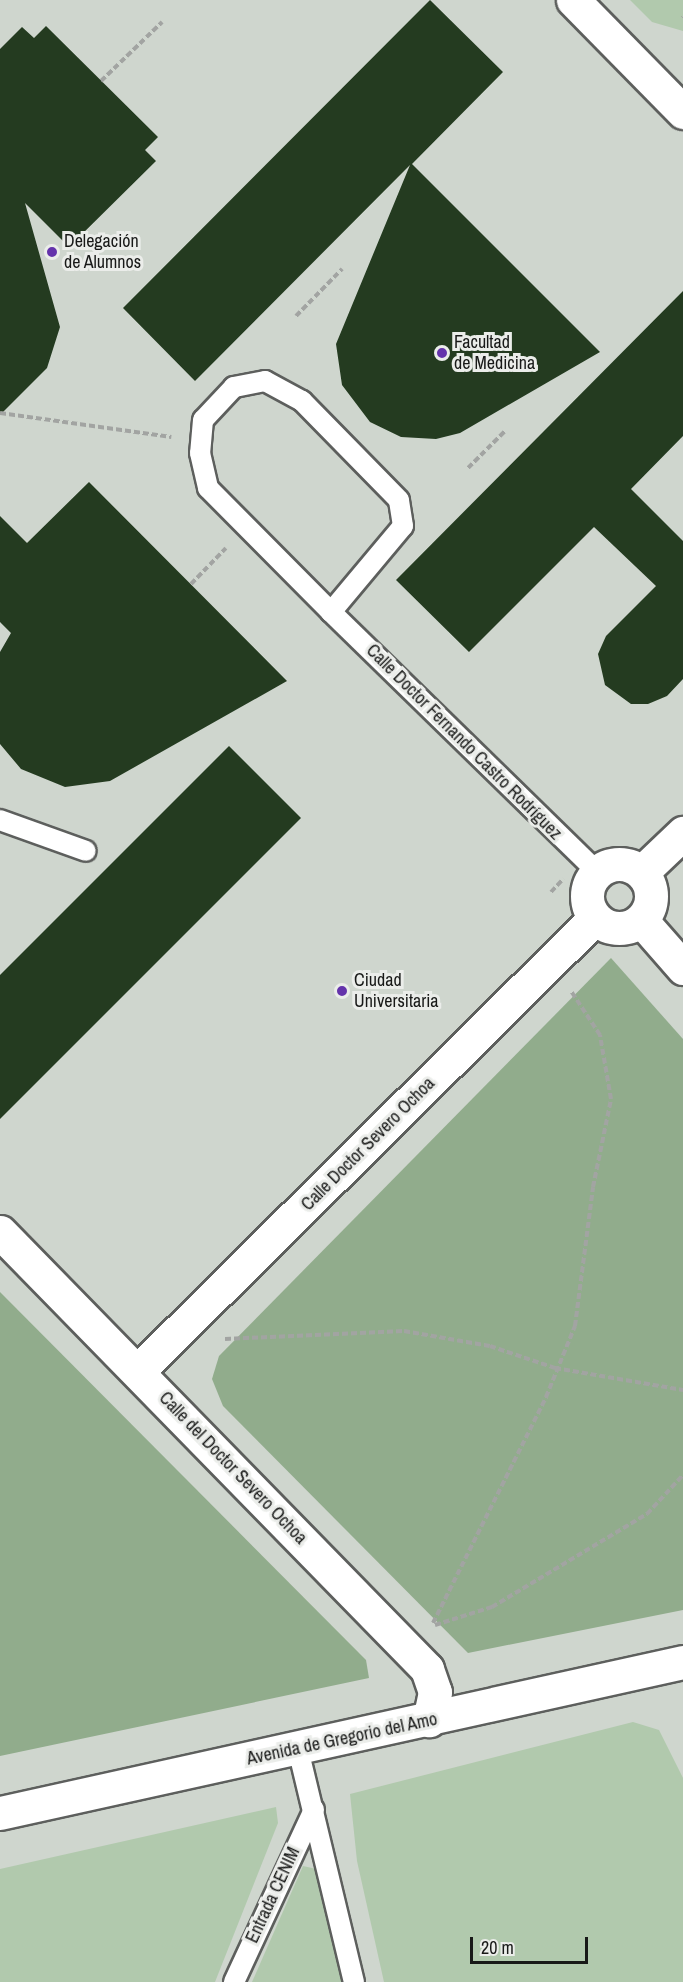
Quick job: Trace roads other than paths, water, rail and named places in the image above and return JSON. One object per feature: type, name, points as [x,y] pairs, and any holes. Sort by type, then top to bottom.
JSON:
[{"type":"street","points":[[573,0],[683,112]]},
{"type":"street","points":[[642,872],[683,833]]},
{"type":"street","points":[[625,864],[642,872],[651,902],[641,920],[613,928],[596,918],[587,900],[597,872],[625,864]]},
{"type":"street","name":"Calle Doctor Severo Ochoa","points":[[139,1370],[596,918]]},
{"type":"street","points":[[641,920],[683,968]]},
{"type":"street","name":"Calle del Doctor Severo Ochoa","points":[[0,1232],[139,1370],[427,1669],[435,1692],[429,1720]]},
{"type":"street","name":"Avenida de Gregorio del Amo","points":[[0,1813],[298,1749],[683,1662]]},
{"type":"lane","name":"Calle Doctor Fernando Castro Rodríguez","points":[[331,612],[403,526],[399,500],[302,401],[265,381],[234,387],[203,420],[200,453],[208,488],[331,612],[597,872]]},
{"type":"lane","points":[[0,820],[86,851]]},
{"type":"lane","name":"Entrada CENIM","points":[[298,1749],[354,1982]]},
{"type":"lane","name":"Entrada CENIM","points":[[234,1982],[314,1810]]},
{"type":"place","name":"Delegación de Alumnos","points":[[52,252]]},
{"type":"place","name":"Facultad de Medicina","points":[[442,353]]},
{"type":"place","name":"Ciudad Universitaria","points":[[342,991]]}]
